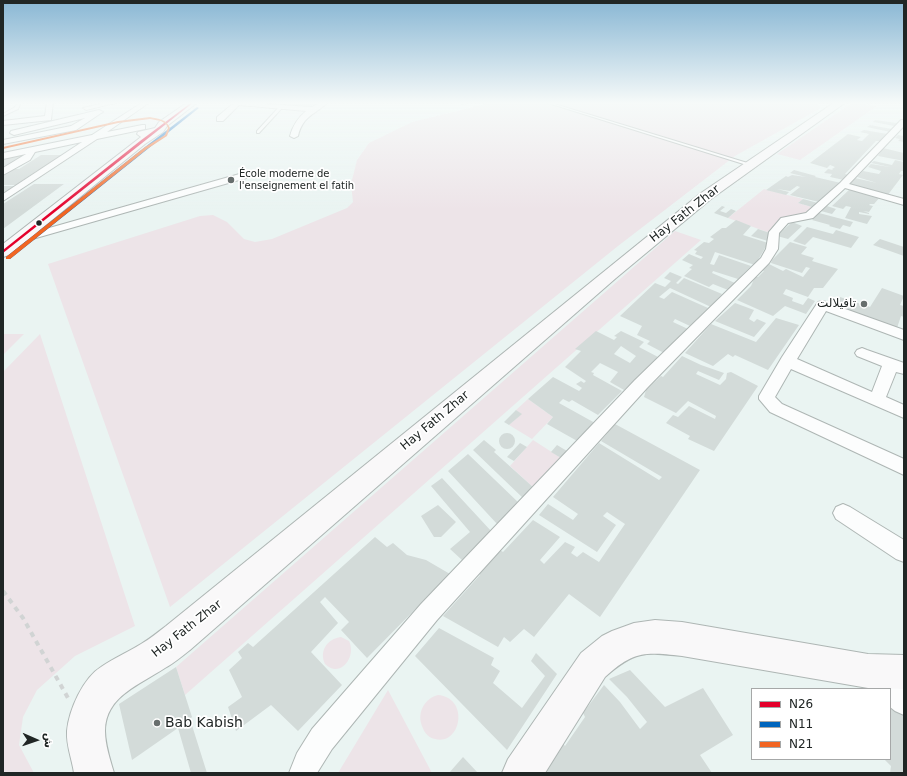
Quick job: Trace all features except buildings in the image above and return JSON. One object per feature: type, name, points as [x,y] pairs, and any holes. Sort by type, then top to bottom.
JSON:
[{"type":"street","points":[[3,142],[24,138]]},
{"type":"street","points":[[3,156],[83,138]]},
{"type":"street","points":[[3,198],[93,138]]},
{"type":"street","points":[[3,241],[135,138]]},
{"type":"street","points":[[3,252],[147,138]]},
{"type":"street","name":"Hay Fath Zhar","points":[[94,773],[87,743],[86,730],[91,708],[98,695],[112,680],[154,656],[178,638],[610,274],[706,196],[790,138]]},
{"type":"street","points":[[303,773],[307,763],[322,740],[429,612],[641,384],[765,260],[772,248],[774,232],[785,220],[809,216],[843,185],[888,138]]},
{"type":"street","points":[[3,172],[27,158],[31,153],[20,139]]},
{"type":"street","points":[[18,240],[243,176]]},
{"type":"street","points":[[843,185],[904,202]]},
{"type":"street","points":[[904,335],[823,306],[787,361],[767,396],[767,399],[776,408],[904,467]]},
{"type":"street","points":[[862,353],[898,367],[877,400]]},
{"type":"street","points":[[787,361],[904,412]]},
{"type":"street","points":[[843,513],[904,552]]},
{"type":"street","points":[[522,773],[592,665],[607,652],[622,643],[640,637],[657,636],[682,640],[882,684],[904,672]]},
{"type":"street","points":[[891,691],[904,702]]},
{"type":"lane","points":[[664,138],[752,165]]},
{"type":"path","points":[[3,591],[23,618],[86,730]]},
{"type":"shaded area","points":[[379,138],[767,138],[735,156],[618,246],[170,607],[48,264],[200,216],[213,215],[227,222],[244,239],[255,242],[272,239],[347,208],[353,202],[351,184],[357,160],[369,143]]},
{"type":"shaded area","points":[[800,138],[831,138],[800,160],[777,154]]},
{"type":"shaded area","points":[[764,189],[803,199],[798,203],[812,207],[802,216],[782,218],[770,233],[728,218]]},
{"type":"shaded area","points":[[675,231],[701,240],[185,695],[176,667]]},
{"type":"shaded area","points":[[3,334],[24,334],[3,355]]},
{"type":"shaded area","points":[[40,334],[135,626],[75,656],[37,690],[23,717],[19,745],[34,773],[3,773],[3,372]]},
{"type":"shaded area","points":[[528,399],[553,417],[532,439],[509,425],[521,414],[516,410]]},
{"type":"shaded area","points":[[533,440],[561,458],[534,488],[510,466]]},
{"type":"shaded area","points":[[341,637],[349,641],[351,653],[346,664],[341,668],[331,668],[325,664],[323,659],[324,650],[328,643]]},
{"type":"shaded area","points":[[388,690],[432,773],[338,773]]},
{"type":"shaded area","points":[[438,695],[448,698],[455,704],[458,712],[456,729],[451,736],[444,739],[435,739],[430,737],[424,731],[420,718],[424,705],[430,699]]},
{"type":"transit line","name":"N21","points":[[3,148],[46,138]]},
{"type":"transit line","name":"N26","points":[[3,252],[146,138]]},
{"type":"transit line","name":"N11","points":[[8,258],[160,138]]},
{"type":"transit line","name":"N21","points":[[8,258],[146,148],[161,138]]},
{"type":"place","name":"École moderne de l'enseignement el fatih","points":[[231,180]]},
{"type":"place","name":"تافيلالت","points":[[864,304]]},
{"type":"place","name":"Bab Kabish","points":[[157,723]]}]
